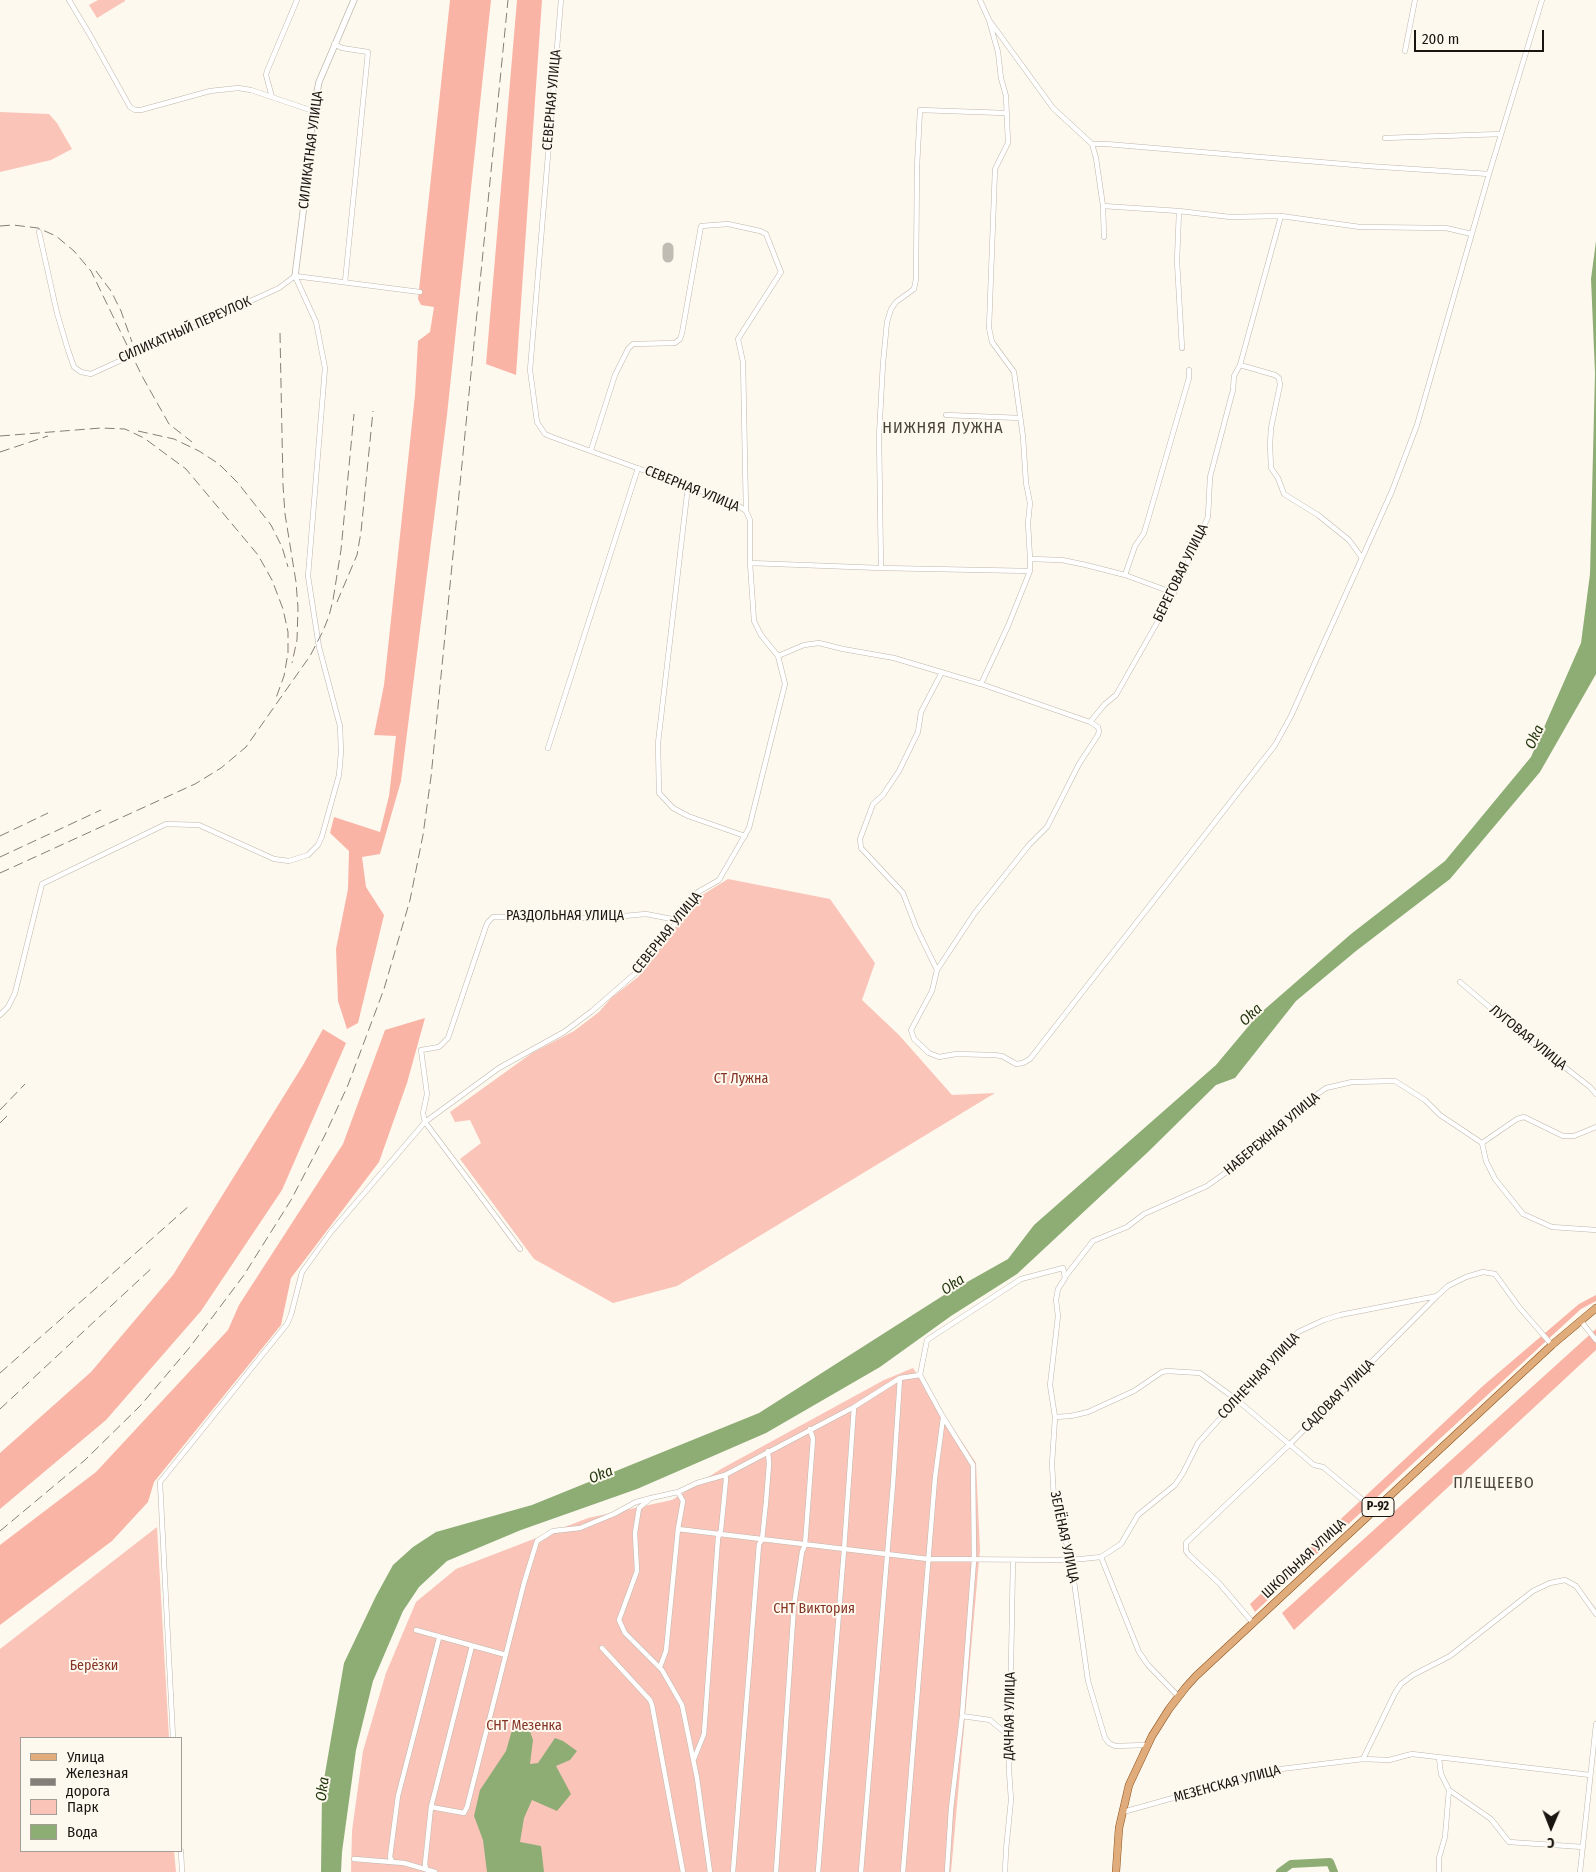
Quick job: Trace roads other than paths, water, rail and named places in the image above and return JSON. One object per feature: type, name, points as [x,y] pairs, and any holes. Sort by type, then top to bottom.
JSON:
[{"type":"main road","name":"Р-92","points":[[1580,1320],[1596,1308]]},
{"type":"main road","name":"ШКОЛЬНАЯ УЛИЦА","points":[[1178,1696],[1196,1676],[1580,1320]]},
{"type":"main road","name":"Р-92","points":[[1116,1872],[1116,1854],[1122,1812],[1129,1785],[1146,1745],[1178,1696]]},
{"type":"street","points":[[69,0],[130,107],[135,110],[223,88],[250,90],[313,111]]},
{"type":"street","points":[[272,97],[266,75],[267,71],[297,0]]},
{"type":"street","name":"СИЛИКАТНАЯ УЛИЦА","points":[[295,276],[307,181],[313,111],[319,82],[354,0]]},
{"type":"street","name":"СЕВЕРНАЯ УЛИЦА","points":[[173,1737],[160,1482],[287,1324],[292,1315],[302,1272],[313,1256],[331,1232],[425,1122],[499,1068],[564,1032],[592,1011],[638,971],[654,953],[698,892],[719,880],[745,836],[753,816],[785,684],[778,656],[761,635],[754,621],[750,563],[750,520],[746,511],[736,504],[552,437],[545,434],[537,422],[530,370],[560,0]]},
{"type":"street","points":[[980,0],[989,20],[998,52],[1000,78],[1006,96],[1008,143],[995,169],[989,328],[992,342],[1014,372],[1026,483],[1030,503],[1028,524],[1030,571],[1008,626],[981,684]]},
{"type":"street","points":[[1405,51],[1415,0]]},
{"type":"street","points":[[778,656],[804,644],[819,643],[894,658],[981,684],[1090,722],[1098,727],[1098,735],[1079,764],[1047,827],[1029,845],[979,908],[937,970],[932,991],[911,1030],[914,1039],[929,1053],[939,1057],[956,1054],[994,1055],[1002,1056],[1016,1064],[1030,1059],[1275,745],[1291,716],[1392,491],[1417,425],[1489,174],[1542,0]]},
{"type":"street","points":[[989,20],[1053,108],[1092,144],[1103,206],[1104,237]]},
{"type":"street","points":[[334,44],[342,48],[368,52],[345,282]]},
{"type":"street","points":[[881,568],[879,436],[884,363],[891,309],[896,302],[914,289],[916,279],[916,166],[920,110],[1006,113]]},
{"type":"street","points":[[1385,138],[1501,134]]},
{"type":"street","points":[[1092,144],[1489,174]]},
{"type":"street","points":[[1103,206],[1179,211],[1230,217],[1281,216],[1325,221],[1343,226],[1446,228],[1472,234]]},
{"type":"street","points":[[1179,211],[1177,261],[1182,348]]},
{"type":"street","points":[[1281,216],[1240,366],[1275,375],[1279,378],[1280,385],[1271,428],[1270,445],[1271,468],[1278,478],[1284,494],[1318,514],[1349,540],[1362,558]]},
{"type":"street","points":[[591,450],[615,375],[628,349],[633,344],[675,343],[680,339],[701,226],[728,224],[760,230],[766,234],[781,272],[738,340],[743,362],[746,511]]},
{"type":"street","name":"СИЛИКАТНЫЙ ПЕРЕУЛОК","points":[[39,232],[57,313],[74,367],[81,372],[91,374],[279,288],[295,276]]},
{"type":"street","points":[[295,276],[420,292]]},
{"type":"street","points":[[0,1015],[8,1007],[15,992],[42,884],[166,824],[199,825],[274,859],[289,861],[308,855],[318,845],[322,836],[339,775],[341,752],[340,726],[318,647],[308,576],[325,368],[316,322],[295,276]]},
{"type":"street","name":"БЕРЕГОВАЯ УЛИЦА","points":[[1090,722],[1105,704],[1116,695],[1174,593],[1208,518],[1210,477],[1233,390],[1234,376],[1240,366]]},
{"type":"street","points":[[1125,575],[1135,546],[1144,533],[1189,378],[1189,370]]},
{"type":"street","points":[[946,415],[1020,418]]},
{"type":"street","points":[[548,748],[638,468]]},
{"type":"street","points":[[688,486],[658,743],[659,794],[673,808],[688,816],[745,836]]},
{"type":"street","points":[[1030,559],[1062,560],[1125,575],[1174,593]]},
{"type":"street","points":[[750,563],[1030,571]]},
{"type":"street","points":[[937,970],[916,928],[903,894],[861,848],[860,839],[874,804],[883,796],[899,771],[918,732],[921,712],[942,672]]},
{"type":"street","name":"РАЗДОЛЬНАЯ УЛИЦА","points":[[425,1122],[423,1113],[427,1094],[421,1050],[439,1047],[448,1038],[486,926],[493,917],[601,918],[646,914],[677,920]]},
{"type":"street","name":"ЛУГОВАЯ УЛИЦА","points":[[1460,982],[1513,1027],[1590,1087],[1596,1094]]},
{"type":"street","name":"НАБЕРЕЖНАЯ УЛИЦА","points":[[1058,1289],[1064,1278],[1093,1241],[1127,1227],[1144,1214],[1208,1186],[1235,1166],[1240,1157],[1296,1109],[1326,1088],[1352,1082],[1395,1081],[1425,1100],[1440,1115],[1482,1143]]},
{"type":"street","points":[[1596,1127],[1574,1136],[1563,1136],[1524,1117],[1517,1119],[1482,1143],[1486,1161],[1495,1179],[1523,1214],[1552,1227],[1596,1230]]},
{"type":"street","points":[[425,1122],[520,1249]]},
{"type":"street","points":[[947,1872],[974,1560],[973,1465],[920,1375],[927,1340],[1021,1279],[1063,1268],[1064,1278]]},
{"type":"street","name":"САДОВАЯ УЛИЦА","points":[[1253,1623],[1219,1583],[1186,1551],[1186,1543],[1290,1444],[1437,1296],[1457,1280],[1475,1274],[1490,1272],[1499,1278],[1519,1307],[1552,1345]]},
{"type":"street","name":"ЗЕЛЁНАЯ УЛИЦА","points":[[1058,1289],[1056,1300],[1058,1316],[1050,1385],[1055,1417],[1052,1464],[1054,1500],[1071,1560],[1088,1681],[1105,1738],[1109,1743],[1115,1746],[1146,1745]]},
{"type":"street","name":"СОЛНЕЧНАЯ УЛИЦА","points":[[1101,1557],[1122,1544],[1138,1515],[1174,1485],[1183,1473],[1198,1443],[1298,1332],[1340,1315],[1437,1296]]},
{"type":"street","points":[[1580,1320],[1596,1340]]},
{"type":"street","points":[[1055,1417],[1088,1412],[1134,1391],[1167,1371],[1200,1373],[1237,1400],[1314,1465],[1323,1467],[1375,1510]]},
{"type":"street","points":[[431,1807],[464,1813],[467,1808],[524,1583],[537,1541],[553,1531],[580,1528],[614,1514],[636,1502],[678,1492],[697,1483],[725,1475],[854,1407],[900,1378],[920,1375]]},
{"type":"street","points":[[861,1872],[900,1378]]},
{"type":"street","points":[[818,1872],[854,1407]]},
{"type":"street","points":[[902,1872],[935,1478],[943,1417]]},
{"type":"street","points":[[776,1872],[794,1605],[804,1545],[813,1439],[810,1430]]},
{"type":"street","points":[[733,1872],[758,1553],[759,1544],[762,1540],[769,1464],[768,1451]]},
{"type":"street","points":[[693,1760],[704,1734],[718,1538],[720,1534],[725,1475]]},
{"type":"street","points":[[660,1667],[666,1650],[678,1529],[683,1501],[678,1492]]},
{"type":"street","points":[[651,1498],[639,1508],[635,1533],[637,1571],[618,1620],[625,1633],[660,1667],[682,1705],[693,1760],[710,1872]]},
{"type":"street","points":[[678,1529],[928,1559],[1071,1560],[1101,1557],[1139,1652],[1148,1665],[1178,1696]]},
{"type":"street","name":"ДАЧНАЯ УЛИЦА","points":[[1005,1872],[1011,1800],[1009,1736],[1013,1560]]},
{"type":"street","points":[[1363,1759],[1401,1684],[1412,1675],[1450,1656],[1533,1591],[1550,1583],[1565,1580],[1576,1586],[1596,1614]]},
{"type":"street","points":[[416,1630],[439,1638],[506,1655]]},
{"type":"street","points":[[392,1861],[390,1857],[398,1796],[439,1638]]},
{"type":"street","points":[[426,1869],[424,1864],[431,1807],[472,1646]]},
{"type":"street","points":[[602,1648],[650,1700],[652,1705],[683,1872]]},
{"type":"street","points":[[962,1716],[990,1720],[1009,1736]]},
{"type":"street","points":[[1580,1872],[1596,1724]]},
{"type":"street","name":"МЕЗЕНСКАЯ УЛИЦА","points":[[1122,1812],[1273,1770],[1363,1759],[1389,1760],[1412,1754],[1590,1775]]},
{"type":"street","points":[[1439,1758],[1441,1774],[1449,1790],[1491,1818],[1509,1842],[1583,1847]]},
{"type":"street","points":[[1439,1872],[1438,1858],[1445,1837],[1449,1790]]},
{"type":"street","points":[[181,1852],[182,1872]]},
{"type":"street","points":[[354,1859],[392,1861],[435,1872]]},
{"type":"water","name":"Oka","points":[[1596,241],[1596,674],[1540,772],[1450,879],[1356,951],[1296,1001],[1235,1078],[1216,1085],[1148,1152],[1017,1274],[951,1316],[880,1367],[766,1433],[637,1489],[521,1530],[447,1561],[419,1587],[403,1611],[373,1681],[356,1750],[341,1872],[321,1872],[322,1791],[344,1663],[393,1565],[413,1547],[436,1532],[532,1505],[759,1413],[944,1295],[1008,1259],[1034,1225],[1216,1065],[1257,1016],[1351,934],[1445,861],[1531,757],[1581,643],[1590,574],[1595,373],[1591,279]]},
{"type":"water","points":[[528,1726],[533,1740],[530,1764],[538,1763],[555,1738],[577,1751],[570,1760],[556,1766],[571,1794],[557,1811],[532,1800],[524,1818],[520,1842],[541,1846],[544,1872],[487,1872],[483,1840],[474,1816],[480,1790],[506,1751],[512,1730]]},
{"type":"waterway","points":[[1280,1872],[1291,1864],[1330,1862],[1334,1872]]},
{"type":"railway","points":[[0,1531],[85,1460],[141,1405],[190,1347],[244,1275],[291,1200],[325,1135],[348,1085],[384,989],[410,900],[423,835],[431,777],[508,0]]},
{"type":"railway","points":[[0,226],[13,225],[38,228],[56,236],[74,251],[91,271],[142,376],[169,424],[192,442]]},
{"type":"railway","points":[[96,271],[111,291],[121,311],[132,342]]},
{"type":"railway","points":[[280,333],[283,485],[285,514],[296,582],[298,608],[297,640],[292,663]]},
{"type":"railway","points":[[337,602],[357,555],[373,411]]},
{"type":"railway","points":[[0,873],[195,784],[221,768],[246,747],[310,656],[329,616],[341,550],[354,414]]},
{"type":"railway","points":[[0,436],[101,428],[125,429],[144,438],[186,469],[258,555],[272,580],[283,609],[288,632],[288,653],[284,676],[276,698]]},
{"type":"railway","points":[[138,431],[174,439],[199,451],[219,464],[238,483],[271,525],[282,547],[288,567]]},
{"type":"railway","points":[[0,452],[48,436]]},
{"type":"railway","points":[[0,857],[101,810]]},
{"type":"railway","points":[[0,836],[48,813]]},
{"type":"railway","points":[[0,1110],[25,1084]]},
{"type":"railway","points":[[0,1123],[7,1116]]},
{"type":"railway","points":[[0,1373],[189,1206]]},
{"type":"railway","points":[[0,1409],[153,1267]]},
{"type":"district","name":"НИЖНЯЯ ЛУЖНА","points":[[943,429]]},
{"type":"district","name":"ПЛЕЩЕЕВО","points":[[1494,1484]]},
{"type":"park label","name":"СТ Лужна","points":[[741,1079]]},
{"type":"park label","name":"СНТ Виктория","points":[[814,1609]]},
{"type":"park label","name":"Берёзки","points":[[94,1666]]},
{"type":"park label","name":"СНТ Мезенка","points":[[524,1726]]}]
